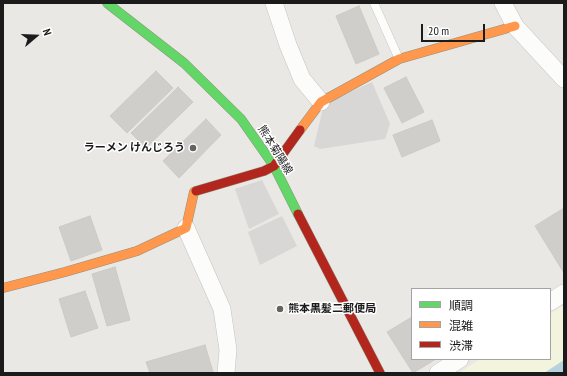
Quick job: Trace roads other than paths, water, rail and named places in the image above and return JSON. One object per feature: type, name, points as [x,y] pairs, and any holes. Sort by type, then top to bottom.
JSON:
[{"type":"street","name":"熊本菊陽線","points":[[107,3],[184,62],[241,119],[274,166],[380,373]]},
{"type":"street","points":[[274,3],[288,45],[302,79],[321,102]]},
{"type":"street","points":[[503,3],[515,26],[564,79]]},
{"type":"street","points":[[226,373],[228,350],[222,309],[186,228],[194,192],[264,171],[274,166],[321,102],[399,60],[515,26]]},
{"type":"street","points":[[3,288],[137,251],[186,228]]},
{"type":"street","points":[[551,301],[564,293]]},
{"type":"street","points":[[438,373],[458,360]]},
{"type":"lane","points":[[374,3],[399,60]]},
{"type":"water","points":[[564,360],[564,373],[544,373]]},
{"type":"place","name":"ラーメン けんじろう","points":[[193,148]]},
{"type":"place","name":"熊本黒髪二郵便局","points":[[280,309]]}]
